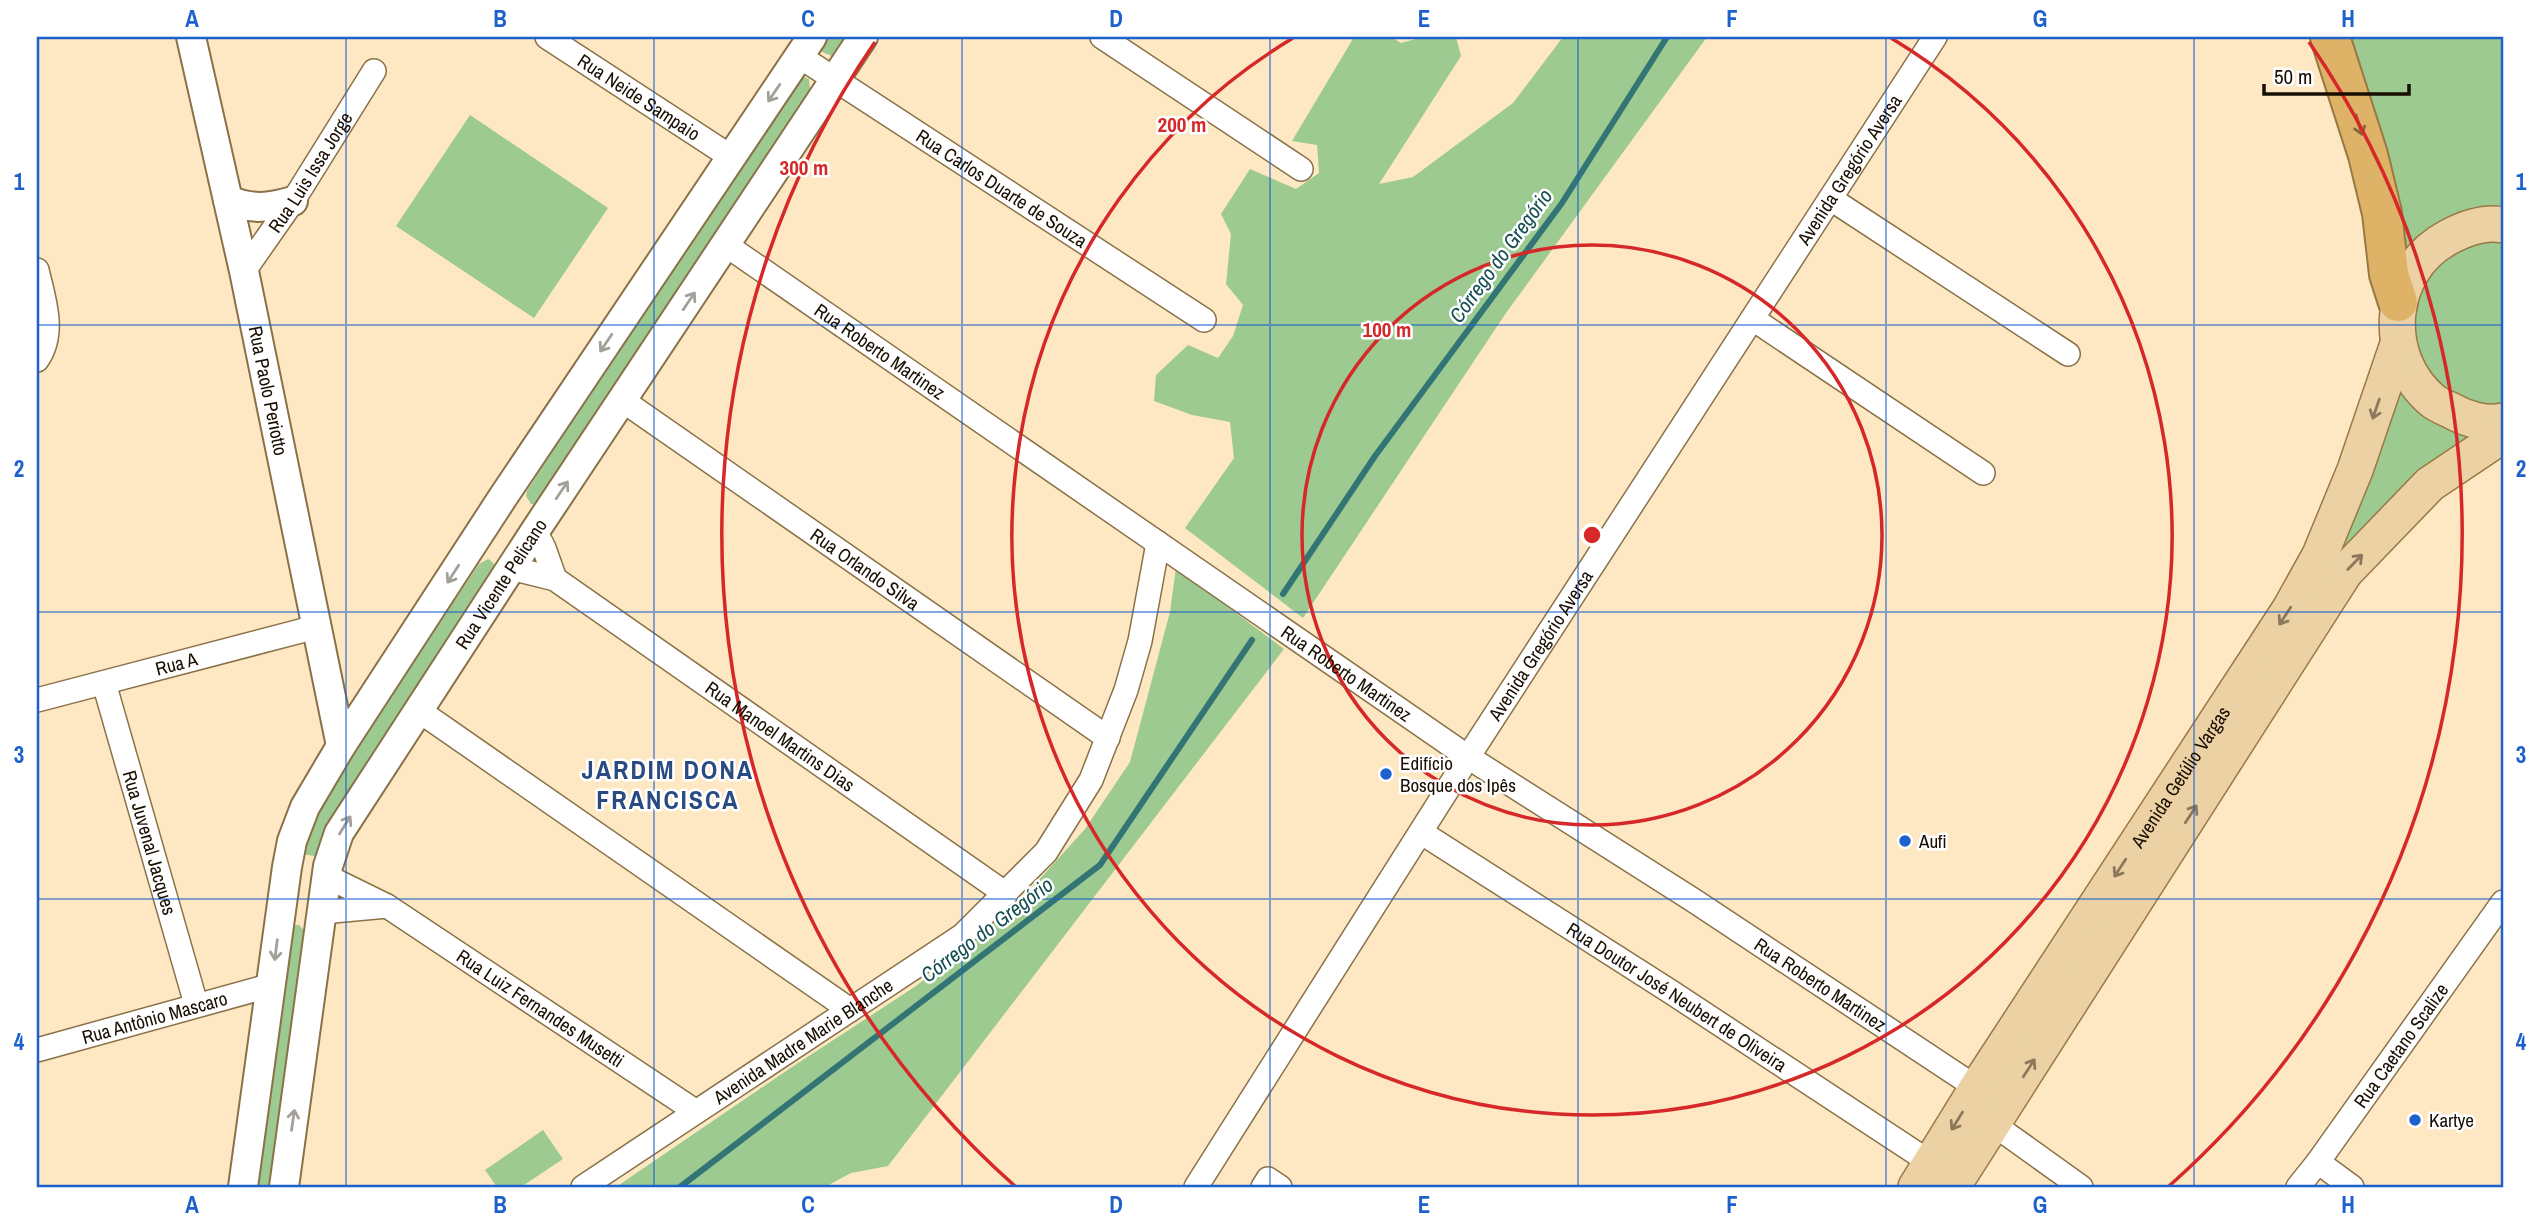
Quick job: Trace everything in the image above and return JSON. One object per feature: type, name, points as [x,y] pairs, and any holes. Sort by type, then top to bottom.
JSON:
[{"type":"highway","points":[[2330,37],[2368,155],[2382,213],[2389,274],[2398,302]]},
{"type":"main road","points":[[2503,225],[2497,223],[2463,229],[2434,245],[2411,270],[2398,302],[2396,323],[2398,344],[2410,376],[2433,401],[2463,418],[2497,423],[2503,421]]},
{"type":"main road","name":"Avenida Getúlio Vargas","points":[[1933,1179],[1977,1088],[2290,608],[2320,555],[2356,470],[2398,344]]},
{"type":"main road","name":"Avenida Getúlio Vargas","points":[[1933,1179],[1993,1124],[2346,572],[2430,485],[2503,435]]},
{"type":"street","name":"Rua Paolo Periotto","points":[[191,37],[244,271],[341,746]]},
{"type":"street","name":"Rua Neide Sampaio","points":[[547,37],[731,157]]},
{"type":"street","name":"Rua Vicente Pelicano","points":[[284,1187],[330,858],[339,833],[535,531],[863,37]]},
{"type":"street","points":[[1102,37],[1300,169]]},
{"type":"street","name":"Avenida Gregório Aversa","points":[[1196,1187],[1468,757],[1935,37]]},
{"type":"street","points":[[243,1187],[287,867],[292,841],[305,807],[341,746],[473,543],[805,47]]},
{"type":"street","name":"Rua Carlos Duarte de Souza","points":[[805,47],[835,79],[1204,320]]},
{"type":"street","name":"Rua Luis Issa Jorge","points":[[244,271],[293,201],[374,71]]},
{"type":"street","points":[[1830,198],[2068,354]]},
{"type":"street","points":[[228,200],[256,209],[271,208],[293,201]]},
{"type":"street","name":"Rua Roberto Martinez","points":[[726,245],[1468,757],[1704,907],[1977,1088]]},
{"type":"street","points":[[37,270],[48,318],[46,340],[38,359]]},
{"type":"street","points":[[1754,319],[1983,473]]},
{"type":"street","name":"Rua Orlando Silva","points":[[622,400],[1108,738]]},
{"type":"street","points":[[497,507],[535,531],[555,579]]},
{"type":"street","points":[[473,543],[511,568]]},
{"type":"street","name":"Avenida Madre Marie Blanche","points":[[583,1187],[962,935],[1046,852],[1091,780],[1126,690],[1140,641],[1158,543]]},
{"type":"street","name":"Rua Manoel Martins Dias","points":[[511,568],[555,579],[1006,894]]},
{"type":"street","name":"Rua A","points":[[37,701],[316,627]]},
{"type":"street","name":"Rua Juvenal Jacques","points":[[104,683],[196,1004]]},
{"type":"street","points":[[418,710],[850,1010]]},
{"type":"street","name":"Rua Doutor José Neubert de Oliveira","points":[[1422,833],[1671,992],[1933,1179]]},
{"type":"street","points":[[287,867],[328,877]]},
{"type":"street","name":"Rua Luiz Fernandes Musetti","points":[[328,877],[387,906],[695,1111]]},
{"type":"street","name":"Rua Caetano Scalize","points":[[2298,1187],[2503,902]]},
{"type":"street","points":[[282,905],[322,912],[387,906]]},
{"type":"street","name":"Rua Antônio Mascaro","points":[[37,1050],[272,985]]},
{"type":"street","points":[[1993,1124],[2081,1187]]},
{"type":"street","points":[[2318,1162],[2352,1187]]},
{"type":"street","points":[[1263,1187],[1268,1179],[1280,1187]]},
{"type":"green space","points":[[819,37],[850,37],[839,54],[832,56],[819,48]]},
{"type":"green space","points":[[1354,37],[1391,37],[1401,43],[1423,37],[1456,37],[1461,56],[1379,184],[1413,177],[1513,103],[1563,37],[1707,37],[1506,313],[1303,618],[1185,528],[1234,458],[1230,422],[1192,415],[1154,401],[1156,375],[1188,345],[1218,358],[1233,336],[1243,305],[1226,284],[1231,234],[1221,214],[1250,169],[1296,189],[1319,173],[1317,145],[1292,141]]},
{"type":"green space","points":[[2340,37],[2503,37],[2503,206],[2484,207],[2455,216],[2433,230],[2397,263]]},
{"type":"green space","points":[[799,75],[809,79],[810,89],[546,503],[542,506],[531,504],[526,496],[527,491],[789,82]]},
{"type":"green space","points":[[470,115],[608,208],[534,318],[396,226]]},
{"type":"green space","points":[[2503,238],[2503,412],[2446,398],[2410,349],[2414,289],[2456,245]]},
{"type":"green space","points":[[2386,375],[2482,429],[2316,575]]},
{"type":"green space","points":[[488,559],[496,568],[496,581],[331,819],[330,832],[319,857],[303,854],[312,812],[479,564]]},
{"type":"green space","points":[[1176,568],[1284,649],[888,1166],[851,1173],[825,1187],[616,1187],[916,986],[1017,904],[1085,829],[1130,762],[1170,612]]},
{"type":"green space","points":[[293,925],[299,925],[305,931],[273,1187],[252,1187]]},
{"type":"green space","points":[[543,1130],[563,1159],[521,1187],[497,1187],[485,1170]]},
{"type":"waterway","name":"Córrego do Gregório","points":[[1283,594],[1375,456],[1562,203],[1667,37]]},
{"type":"waterway","name":"Córrego do Gregório","points":[[680,1187],[1100,865],[1252,640]]},
{"type":"place","name":"Edifício Bosque dos Ipês","points":[[1386,774]]},
{"type":"place","name":"Aufi","points":[[1905,841]]},
{"type":"place","name":"Kartye","points":[[2415,1120]]},
{"type":"district","name":"JARDIM DONA FRANCISCA","points":[[668,785]]}]
